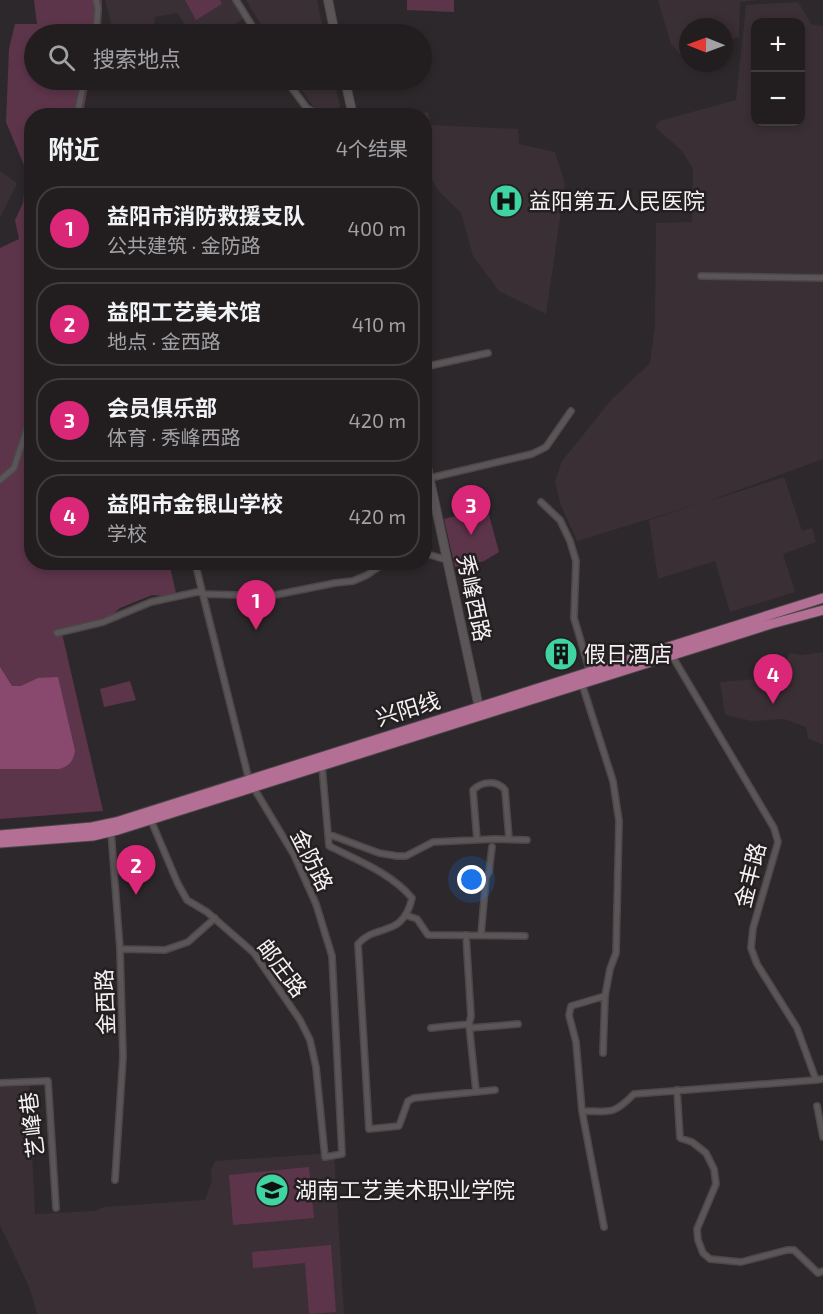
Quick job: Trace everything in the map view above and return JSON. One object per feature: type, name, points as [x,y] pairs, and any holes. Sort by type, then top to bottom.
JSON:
[{"type":"highway","name":"兴阳线","points":[[0,843],[93,836],[110,828],[480,712],[582,684],[823,598]]},
{"type":"highway","name":"兴阳线","points":[[251,784],[322,766],[590,672],[823,610]]},
{"type":"highway","name":"兴阳线","points":[[0,835],[92,827],[110,828]]},
{"type":"street","points":[[96,0],[97,24]]},
{"type":"street","points":[[236,0],[251,24]]},
{"type":"street","points":[[328,0],[333,24]]},
{"type":"street","points":[[79,108],[82,90]]},
{"type":"street","points":[[293,90],[307,108]]},
{"type":"street","points":[[347,90],[351,108]]},
{"type":"street","points":[[701,276],[823,278]]},
{"type":"street","points":[[432,365],[488,353]]},
{"type":"street","points":[[432,478],[532,454],[546,447],[571,411]]},
{"type":"street","points":[[0,480],[14,468],[24,437]]},
{"type":"street","name":"秀峰西路","points":[[432,488],[480,712]]},
{"type":"street","points":[[541,502],[560,520],[576,561],[574,618],[590,672]]},
{"type":"street","points":[[432,555],[447,560]]},
{"type":"street","name":"金防路","points":[[197,570],[251,784],[294,855],[316,904],[332,956],[342,1155]]},
{"type":"street","points":[[57,633],[103,622],[151,602],[203,592],[270,596],[353,581],[374,570]]},
{"type":"street","name":"金丰路","points":[[669,652],[774,828],[778,842],[753,928],[751,948],[757,964],[797,1028],[820,1080]]},
{"type":"street","points":[[582,684],[611,772],[619,821],[616,953],[610,969],[605,996],[603,1053]]},
{"type":"street","points":[[322,766],[329,846],[385,875],[412,898],[405,915],[391,929],[365,935],[358,944],[369,1130],[399,1126],[408,1101],[414,1098],[495,1089]]},
{"type":"street","points":[[477,840],[473,790],[477,786],[495,782],[505,790],[509,839]]},
{"type":"street","name":"邮庄路","points":[[149,816],[187,900],[215,918],[254,953],[300,1020],[310,1040],[316,1067],[325,1157],[342,1155]]},
{"type":"street","name":"金西路","points":[[110,828],[120,949],[123,1057],[115,1180]]},
{"type":"street","points":[[328,834],[379,853],[397,856],[406,856],[433,842],[527,840]]},
{"type":"street","points":[[481,935],[486,877],[489,872],[492,847]]},
{"type":"street","points":[[405,915],[417,919],[428,935],[525,936]]},
{"type":"street","points":[[120,949],[165,950],[188,942],[215,918]]},
{"type":"street","points":[[466,934],[470,1026],[476,1091]]},
{"type":"street","points":[[604,1227],[582,1110],[576,1042],[569,1015],[571,1006],[605,996]]},
{"type":"street","points":[[431,1028],[518,1024]]},
{"type":"street","points":[[582,1110],[612,1111],[619,1109],[634,1094],[820,1080]]},
{"type":"street","name":"艺峰巷","points":[[0,1083],[48,1081],[56,1208]]},
{"type":"street","points":[[677,1090],[680,1138],[692,1142],[705,1153],[714,1170],[716,1184],[698,1229],[698,1240],[703,1253],[710,1259],[741,1262],[794,1250],[818,1273],[823,1271]]},
{"type":"street","points":[[817,1106],[823,1137]]},
{"type":"shaded area","points":[[34,0],[102,0],[101,24],[37,24]]},
{"type":"shaded area","points":[[105,0],[233,0],[244,18],[235,24],[185,24],[177,13],[155,17],[154,24],[111,24]]},
{"type":"shaded area","points":[[185,0],[220,0],[222,4],[196,20]]},
{"type":"shaded area","points":[[246,0],[317,0],[322,24],[261,24]]},
{"type":"shaded area","points":[[407,0],[454,0],[454,12],[407,10]]},
{"type":"shaded area","points":[[658,0],[758,0],[740,2],[739,36],[733,39],[733,18],[679,18],[679,53],[671,44]]},
{"type":"shaded area","points":[[798,2],[811,24],[823,26],[823,459],[706,502],[784,477],[802,531],[812,528],[816,542],[783,554],[795,592],[730,612],[715,561],[658,579],[649,520],[705,502],[577,541],[560,503],[555,481],[562,461],[612,399],[650,363],[655,326],[656,223],[692,222],[693,169],[682,151],[655,127],[659,121],[736,100],[746,5]]},
{"type":"shaded area","points":[[15,24],[24,24],[24,90],[87,90],[84,108],[24,108],[24,165],[6,122],[9,49]]},
{"type":"shaded area","points":[[302,90],[336,90],[339,108],[314,108]]},
{"type":"shaded area","name":"益阳第五人民医院","points":[[432,125],[518,129],[519,144],[555,152],[565,184],[546,314],[499,291],[473,256],[461,213],[437,189],[432,180]]},
{"type":"shaded area","points":[[0,171],[17,183],[0,218]]},
{"type":"shaded area","points":[[24,192],[24,570],[171,570],[176,593],[164,596],[152,595],[120,608],[111,616],[61,629],[103,811],[0,819],[0,248],[19,239],[15,220],[23,203]]},
{"type":"shaded area","points":[[487,508],[499,552],[484,561],[455,567],[444,519]]},
{"type":"shaded area","points":[[823,652],[823,745],[808,738],[806,727],[784,719],[752,721],[725,715],[720,682],[756,679],[779,692],[789,653],[802,655]]},
{"type":"shaded area","points":[[0,667],[12,686],[21,686],[38,678],[58,677],[75,751],[68,765],[59,769],[0,769]]},
{"type":"shaded area","points":[[130,681],[136,700],[104,707],[100,689]]},
{"type":"shaded area","name":"湖南工艺美术职业学院","points":[[29,1086],[35,1214],[95,1211],[104,1207],[205,1200],[212,1181],[211,1170],[215,1161],[334,1153],[344,1314],[37,1314],[30,1289],[0,1225],[0,1087]]},
{"type":"shaded area","points":[[309,1167],[314,1218],[233,1225],[229,1175]]},
{"type":"shaded area","points":[[331,1245],[336,1312],[309,1314],[305,1263],[253,1268],[252,1252]]},
{"type":"place","name":"益阳第五人民医院","points":[[506,201]]},
{"type":"place","name":"会员俱乐部","points":[[471,535]]},
{"type":"place","name":"益阳市消防救援支队","points":[[256,630]]},
{"type":"place","name":"假日酒店","points":[[561,654]]},
{"type":"place","name":"益阳市金银山学校","points":[[773,704]]},
{"type":"place","name":"益阳工艺美术馆","points":[[136,895]]},
{"type":"place","name":"湖南工艺美术职业学院","points":[[272,1190]]}]
